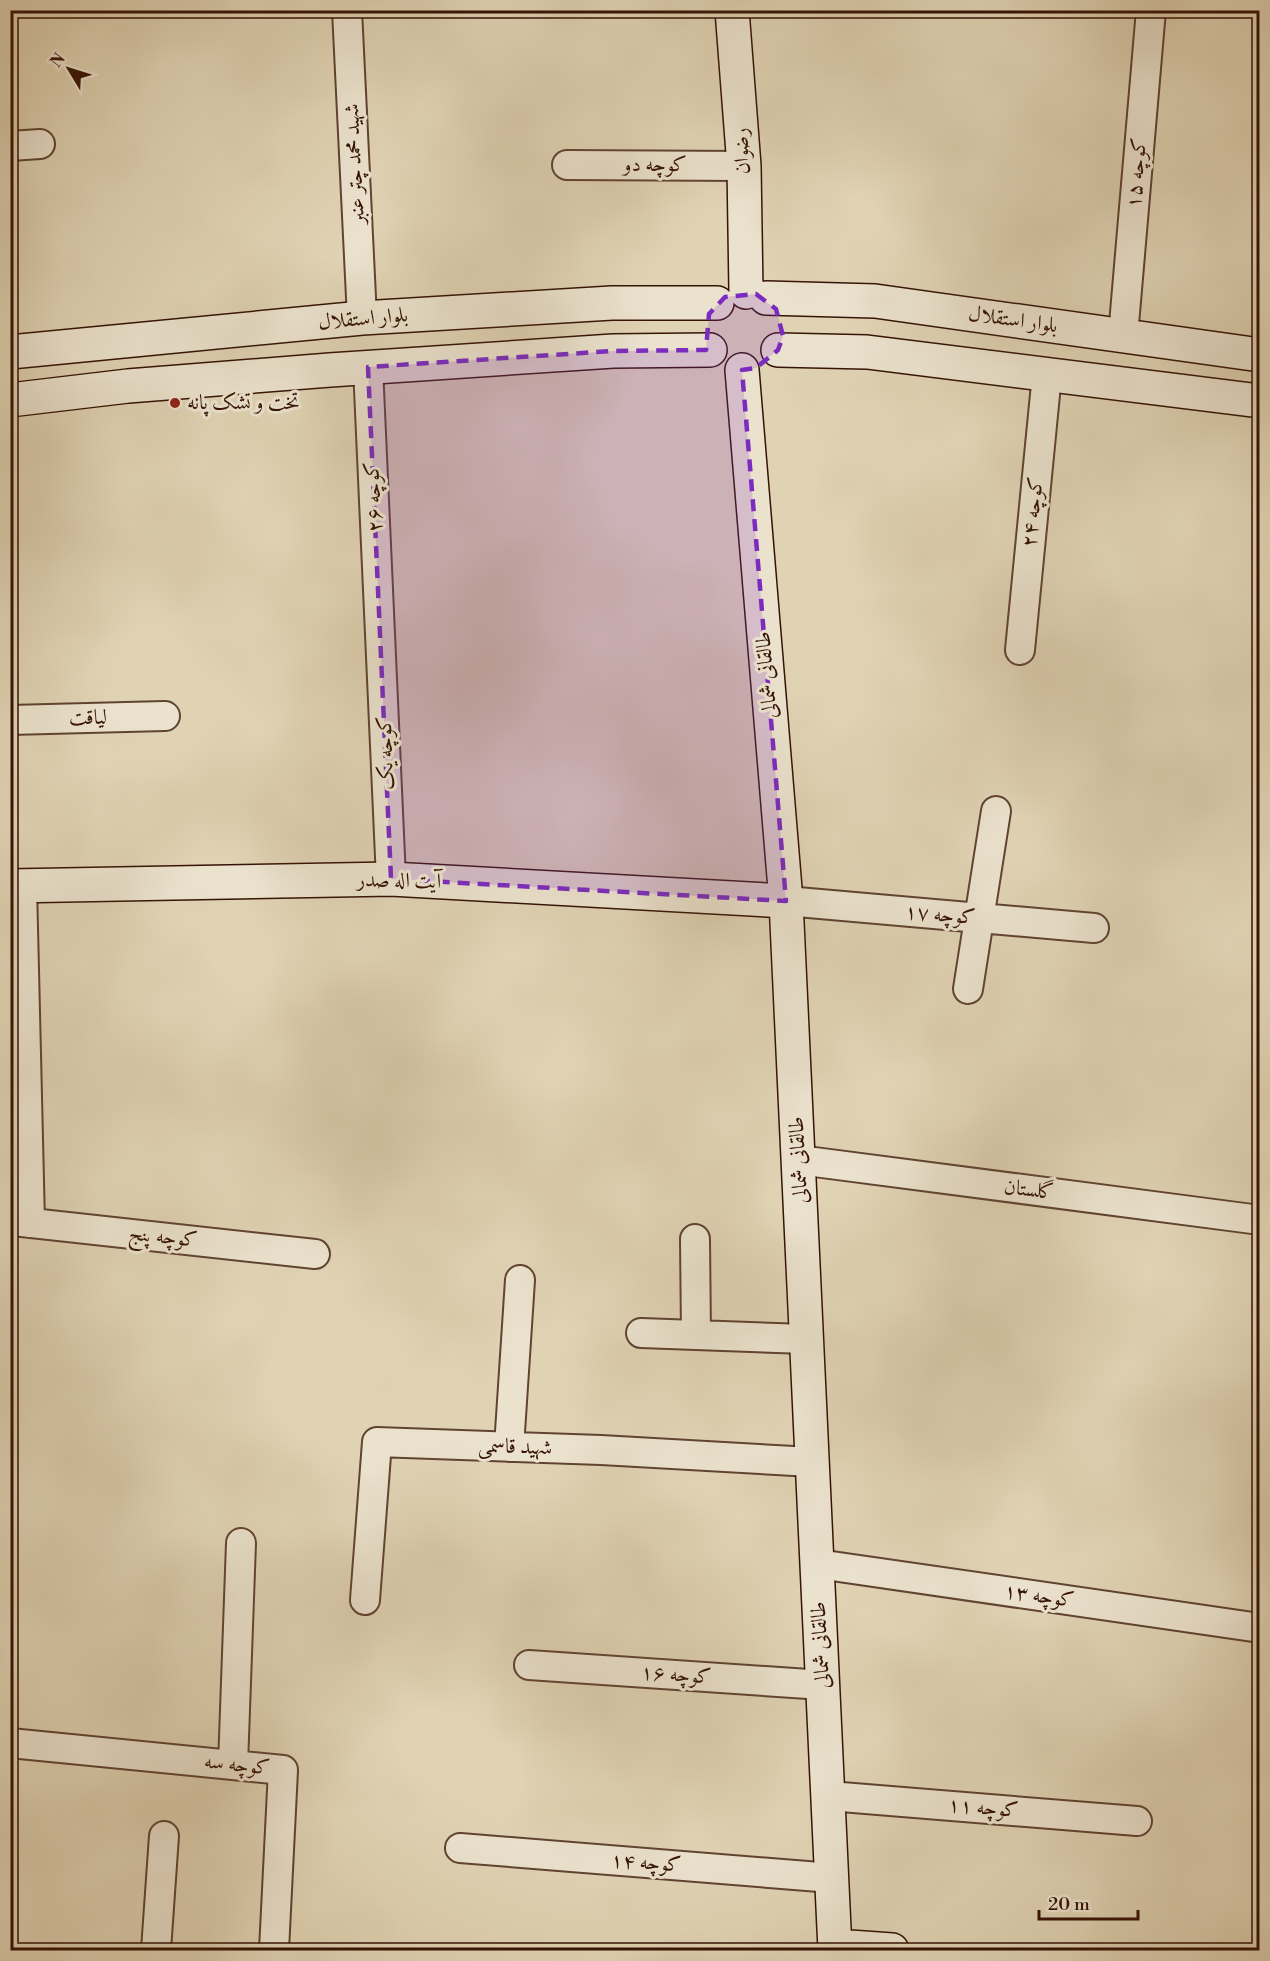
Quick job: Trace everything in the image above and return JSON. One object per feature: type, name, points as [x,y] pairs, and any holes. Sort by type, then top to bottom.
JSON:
[{"type":"main road","name":"رضوان","points":[[732,10],[744,166],[743,298]]},
{"type":"main road","name":"بلوار استقلال","points":[[10,352],[362,318],[612,303],[743,298],[875,301],[1260,355]]},
{"type":"main road","points":[[743,298],[776,309],[782,322],[783,336],[778,350],[769,361],[756,368],[742,370],[729,367],[718,360],[710,350],[706,338],[706,326],[710,314],[743,298]]},
{"type":"main road","points":[[10,400],[128,386],[368,367],[613,351],[710,350]]},
{"type":"main road","points":[[778,350],[867,352],[1260,400]]},
{"type":"main road","name":"طالقانی شمالی","points":[[742,370],[786,901],[835,1948]]},
{"type":"main road","name":"آیت اله صدر","points":[[16,886],[391,879],[786,901]]},
{"type":"main road","points":[[835,1948],[892,1950]]},
{"type":"street","name":"شهید محمد چتر عنبر","points":[[347,10],[362,318]]},
{"type":"street","name":"کوچه ۱۵","points":[[1123,336],[1151,10]]},
{"type":"street","points":[[10,146],[40,144]]},
{"type":"street","name":"کوچه دو","points":[[567,165],[744,166]]},
{"type":"street","name":"کوچه ۲۶","points":[[368,367],[381,627]]},
{"type":"street","name":"کوچه ۲۴","points":[[1020,650],[1047,374]]},
{"type":"street","name":"کوچه یک","points":[[381,627],[391,879]]},
{"type":"street","name":"لیاقت","points":[[10,720],[165,716]]},
{"type":"street","points":[[968,989],[996,811]]},
{"type":"street","points":[[16,886],[20,1222]]},
{"type":"street","name":"کوچه ۱۷","points":[[786,901],[1094,928]]},
{"type":"street","name":"گلستان","points":[[799,1160],[1260,1220]]},
{"type":"street","name":"کوچه پنج","points":[[20,1222],[315,1254]]},
{"type":"street","points":[[695,1239],[696,1335]]},
{"type":"street","points":[[509,1447],[520,1280]]},
{"type":"street","points":[[641,1333],[806,1339]]},
{"type":"street","name":"شهید قاسمی","points":[[365,1600],[376,1442],[601,1450],[812,1462]]},
{"type":"street","points":[[233,1765],[241,1543]]},
{"type":"street","name":"کوچه ۱۳","points":[[818,1564],[1260,1628]]},
{"type":"street","name":"کوچه ۱۶","points":[[529,1665],[823,1685]]},
{"type":"street","name":"کوچه سه","points":[[10,1743],[283,1770],[274,1950]]},
{"type":"street","name":"کوچه ۱۱","points":[[829,1796],[1137,1821]]},
{"type":"street","points":[[156,1950],[164,1836]]},
{"type":"street","name":"کوچه ۱۴","points":[[460,1848],[832,1878]]},
{"type":"highlighted area","points":[[756,294],[776,309],[783,336],[778,350],[756,368],[742,370],[786,901],[391,879],[368,367],[613,351],[706,350],[709,314],[725,297]]},
{"type":"place","name":"تخت و تشک پانه","points":[[175,403]]}]
